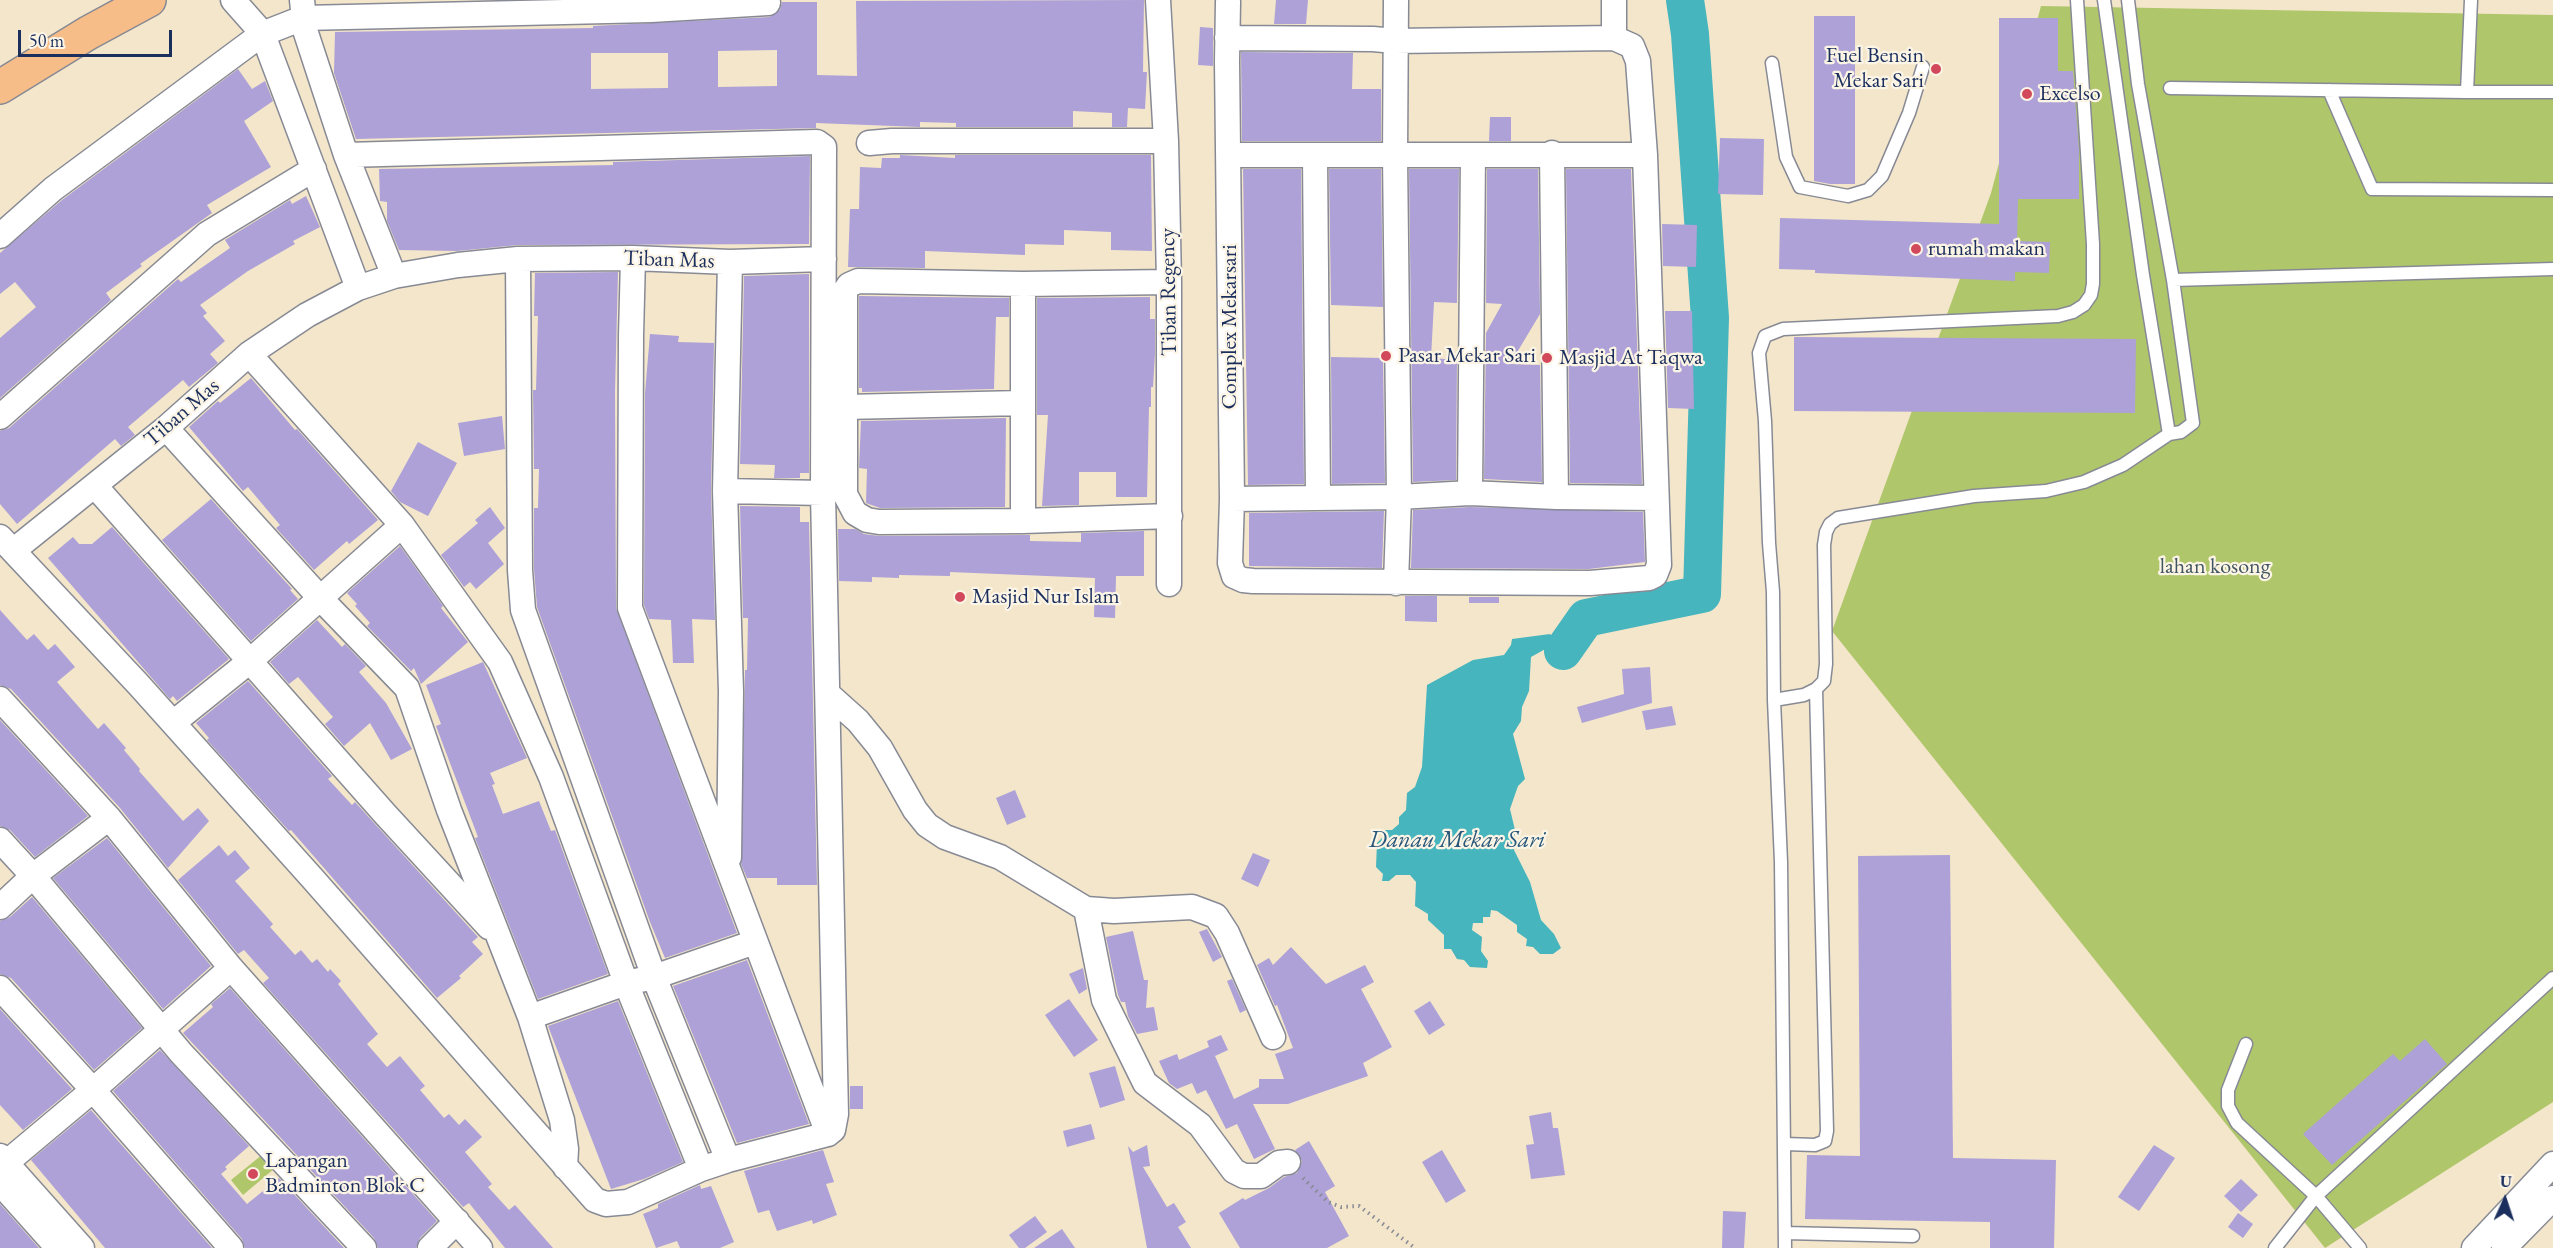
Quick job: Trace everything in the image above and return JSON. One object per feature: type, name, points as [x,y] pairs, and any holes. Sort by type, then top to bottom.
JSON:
[{"type":"highway","points":[[0,87],[88,33],[149,0]]},
{"type":"street","points":[[233,0],[262,34],[358,288]]},
{"type":"street","name":"Tiban Regency","points":[[1158,0],[1166,141],[1169,282],[1169,584]]},
{"type":"street","points":[[1396,0],[1395,156],[1399,497],[1396,583]]},
{"type":"street","points":[[1227,38],[1395,41],[1614,38],[1614,0]]},
{"type":"street","name":"Complex Mekarsari","points":[[1228,2],[1232,498],[1230,563],[1231,570],[1238,579],[1253,581],[1590,583],[1649,578],[1655,575],[1659,565],[1645,155],[1636,55],[1632,46],[1614,38]]},
{"type":"street","points":[[0,236],[53,189],[262,34],[303,9],[768,3]]},
{"type":"street","points":[[303,9],[305,30],[345,155],[394,276]]},
{"type":"street","points":[[869,143],[892,141],[1166,141]]},
{"type":"street","points":[[7,543],[313,879],[595,1200],[606,1204],[628,1202],[701,1169],[828,1134],[833,1130],[836,1114],[823,493],[824,147],[817,142],[345,155]]},
{"type":"street","points":[[1552,153],[1556,497]]},
{"type":"street","points":[[1229,155],[1315,157],[1552,153],[1645,155]]},
{"type":"street","points":[[1470,493],[1473,155]]},
{"type":"street","points":[[1315,157],[1318,498]]},
{"type":"street","points":[[0,417],[207,234],[314,169]]},
{"type":"street","points":[[323,191],[356,180]]},
{"type":"street","points":[[633,258],[630,608],[828,1134]]},
{"type":"street","name":"Tiban Mas","points":[[7,543],[95,486],[166,428],[249,354],[307,315],[358,288],[394,276],[458,265],[518,259],[633,258],[730,262],[824,259]]},
{"type":"street","points":[[518,259],[520,570],[523,610],[654,977],[728,1160]]},
{"type":"street","points":[[729,870],[731,692],[725,491],[730,262]]},
{"type":"street","points":[[1169,282],[1023,284],[858,281],[849,285],[845,291],[845,494],[855,513],[867,520],[879,522],[1023,521],[1170,516]]},
{"type":"street","points":[[1023,284],[1023,521]]},
{"type":"street","points":[[249,354],[402,525],[500,662],[551,777],[626,983],[701,1169]]},
{"type":"street","points":[[845,407],[1022,403]]},
{"type":"street","points":[[166,428],[321,599],[407,688],[449,810],[530,1017],[562,1120],[566,1149],[564,1167]]},
{"type":"street","points":[[95,486],[385,814],[498,936]]},
{"type":"street","points":[[725,491],[823,493]]},
{"type":"street","points":[[1232,498],[1399,497],[1470,493],[1656,498]]},
{"type":"street","points":[[173,723],[250,661],[402,525]]},
{"type":"street","points":[[829,696],[858,721],[880,748],[915,810],[927,825],[945,837],[1000,857],[1086,909],[1114,911],[1192,907],[1216,916],[1227,933],[1273,1037]]},
{"type":"street","points":[[0,699],[109,818],[231,968],[480,1248]]},
{"type":"street","points":[[0,907],[33,876],[109,818]]},
{"type":"street","points":[[0,840],[33,876],[181,1053],[364,1248]]},
{"type":"street","points":[[1086,909],[1104,1000],[1144,1083],[1200,1125],[1234,1171],[1244,1176],[1261,1176],[1279,1163],[1288,1162]]},
{"type":"street","points":[[530,1017],[626,983],[654,977],[755,942]]},
{"type":"street","points":[[2,1167],[231,968]]},
{"type":"street","points":[[0,988],[231,1248]]},
{"type":"street","points":[[2474,1248],[2553,1164]]},
{"type":"street","points":[[2,1167],[58,1248]]},
{"type":"street","points":[[2,1167],[82,1248]]},
{"type":"street","points":[[2512,1246],[2553,1198]]},
{"type":"street","points":[[430,1248],[457,1221]]},
{"type":"lane","points":[[1785,1248],[1782,862],[1774,700],[1773,592],[1769,543],[1766,421],[1760,353],[1762,343],[1766,336],[1783,329],[2058,316],[2073,312],[2084,305],[2091,295],[2093,284],[2093,244],[2077,0]]},
{"type":"lane","points":[[2104,0],[2143,275],[2169,434]]},
{"type":"lane","points":[[1774,700],[1804,695],[1816,689],[1824,681],[1827,664],[1825,539],[1830,524],[1838,518],[1974,496],[2046,491],[2084,482],[2123,465],[2169,434],[2181,432],[2193,423],[2172,280],[2138,84],[2128,0]]},
{"type":"lane","points":[[2467,92],[2471,0]]},
{"type":"lane","points":[[1772,63],[1786,158],[1800,187],[1848,196],[1868,190],[1882,176],[1909,113],[1923,67]]},
{"type":"lane","points":[[2170,88],[2553,92]]},
{"type":"lane","points":[[2329,90],[2372,189],[2553,190]]},
{"type":"lane","points":[[2172,280],[2553,269]]},
{"type":"lane","points":[[1785,1144],[1815,1145],[1825,1141],[1827,1131],[1816,689]]},
{"type":"lane","points":[[2275,1248],[2316,1196],[2553,978]]},
{"type":"lane","points":[[2246,1044],[2228,1090],[2228,1106],[2237,1123],[2252,1140],[2316,1196],[2360,1248]]},
{"type":"lane","points":[[1785,1233],[1913,1236]]},
{"type":"path","points":[[1288,1162],[1328,1202],[1341,1207],[1359,1206],[1415,1248]]},
{"type":"green space","name":"lahan kosong","points":[[2041,6],[2553,15],[2553,1102],[2325,1248],[1832,631],[1991,193]]},
{"type":"green space","name":"Lapangan Badminton Blok C","points":[[263,1154],[275,1168],[243,1195],[231,1180]]},
{"type":"water","name":"Danau Mekar Sari","points":[[1550,634],[1563,651],[1549,647],[1531,657],[1529,691],[1522,707],[1521,721],[1513,734],[1525,779],[1518,786],[1510,809],[1515,830],[1514,850],[1530,882],[1541,920],[1554,934],[1561,948],[1553,954],[1540,954],[1533,947],[1526,946],[1527,939],[1517,932],[1517,925],[1497,911],[1491,910],[1490,917],[1483,917],[1483,923],[1473,923],[1472,930],[1482,937],[1481,951],[1488,961],[1487,968],[1470,967],[1464,960],[1457,959],[1451,949],[1444,949],[1444,935],[1428,920],[1428,914],[1415,906],[1416,882],[1410,875],[1396,875],[1389,881],[1382,881],[1383,874],[1376,867],[1377,843],[1384,836],[1385,830],[1392,830],[1399,824],[1399,817],[1406,810],[1407,793],[1415,787],[1422,767],[1427,685],[1473,660],[1504,655],[1512,639]]},
{"type":"building","points":[[1144,0],[1143,72],[1147,72],[1145,109],[1128,108],[1127,127],[1112,127],[1112,113],[1073,111],[1073,127],[956,127],[956,123],[920,122],[920,127],[816,123],[816,128],[356,139],[334,73],[335,32],[593,28],[593,26],[769,17],[780,10],[782,2],[817,2],[817,75],[857,76],[856,1]],"holes":[[[777,50],[777,86],[718,87],[718,51]],[[591,53],[668,53],[668,88],[591,89]]]},
{"type":"building","points":[[1276,0],[1308,0],[1306,24],[1274,24]]},
{"type":"building","points":[[1814,16],[1855,16],[1855,184],[1830,184],[1814,181]]},
{"type":"building","points":[[1999,18],[2058,18],[2058,71],[2073,71],[2079,150],[2079,199],[2018,199],[2017,241],[2050,242],[2049,273],[2015,272],[2015,281],[1815,273],[1815,270],[1779,269],[1780,218],[1999,224]]},
{"type":"building","points":[[1200,27],[1213,28],[1213,66],[1198,65]]},
{"type":"building","points":[[1241,52],[1353,53],[1352,89],[1381,89],[1381,141],[1242,141]]},
{"type":"building","points":[[238,69],[252,89],[265,81],[273,101],[244,121],[271,167],[207,205],[212,213],[140,264],[142,266],[106,293],[111,300],[0,398],[0,338],[36,307],[15,282],[0,294],[0,253],[62,200]]},
{"type":"building","points":[[1490,117],[1511,117],[1511,141],[1489,141]]},
{"type":"building","points":[[1720,138],[1764,139],[1763,195],[1718,194]]},
{"type":"building","points":[[900,155],[955,158],[955,155],[1151,155],[1152,251],[1111,250],[1111,232],[1064,230],[1064,245],[1025,244],[1025,255],[925,251],[925,268],[848,267],[850,209],[859,209],[860,167],[881,168],[882,158],[900,158]]},
{"type":"building","points":[[810,156],[809,244],[518,245],[457,251],[399,250],[387,221],[387,202],[380,201],[379,169],[613,165],[613,162]]},
{"type":"building","points":[[1243,169],[1301,169],[1304,484],[1248,485]]},
{"type":"building","points":[[1329,169],[1381,169],[1383,307],[1331,305]]},
{"type":"building","points":[[1409,169],[1459,169],[1457,303],[1434,302],[1431,358],[1457,360],[1456,480],[1413,482]]},
{"type":"building","points":[[1487,169],[1538,169],[1540,314],[1510,364],[1540,365],[1542,482],[1484,479],[1486,333],[1502,304],[1486,303]]},
{"type":"building","points":[[1566,169],[1631,169],[1642,484],[1570,483]]},
{"type":"building","points":[[306,196],[320,227],[293,241],[295,244],[248,271],[200,305],[207,313],[203,316],[225,341],[210,354],[218,363],[189,387],[183,380],[128,427],[135,435],[121,446],[115,439],[17,524],[0,504],[0,431],[9,428],[178,279],[181,282],[230,248],[225,240],[290,200],[292,204]]},
{"type":"building","points":[[1662,224],[1697,225],[1696,267],[1663,266]]},
{"type":"building","points":[[618,272],[615,392],[616,608],[737,933],[665,958],[537,607],[534,569],[534,508],[538,508],[539,469],[534,469],[533,390],[536,390],[538,316],[534,316],[535,273]]},
{"type":"building","points":[[809,274],[809,473],[800,473],[800,478],[774,478],[775,465],[740,464],[744,276]]},
{"type":"building","points":[[859,296],[1009,298],[1009,317],[996,317],[994,389],[862,392],[862,388],[859,388]]},
{"type":"building","points":[[1150,297],[1150,319],[1155,319],[1155,354],[1151,407],[1149,407],[1147,497],[1116,497],[1116,472],[1079,472],[1079,505],[1042,506],[1048,415],[1037,415],[1037,298]]},
{"type":"building","points":[[1665,311],[1692,311],[1694,409],[1668,408]]},
{"type":"building","points":[[650,334],[679,336],[678,342],[714,343],[711,491],[715,620],[692,619],[694,663],[673,663],[671,620],[649,619],[644,605],[645,393]]},
{"type":"building","points":[[1794,337],[2136,339],[2135,413],[1794,411]]},
{"type":"building","points":[[1331,357],[1383,358],[1385,483],[1332,484]]},
{"type":"building","points":[[251,378],[295,430],[297,429],[378,520],[349,544],[347,541],[314,570],[276,528],[280,525],[248,487],[243,491],[189,427],[218,401],[220,403]]},
{"type":"building","points":[[502,416],[505,449],[464,456],[458,423]]},
{"type":"building","points":[[1006,418],[1005,507],[880,508],[866,503],[867,469],[859,468],[861,421]]},
{"type":"building","points":[[418,442],[457,463],[428,516],[400,502],[391,491]]},
{"type":"building","points":[[211,499],[292,589],[290,590],[298,599],[251,641],[162,540]]},
{"type":"building","points":[[740,506],[800,507],[800,522],[809,522],[817,885],[777,885],[777,878],[747,878],[741,864],[748,618],[743,618]]},
{"type":"building","points":[[490,507],[505,528],[488,543],[504,564],[476,589],[470,582],[464,587],[441,555],[478,523],[475,520]]},
{"type":"building","points":[[1470,507],[1643,512],[1645,562],[1589,569],[1411,568],[1413,510]]},
{"type":"building","points":[[1384,511],[1382,568],[1249,566],[1249,513]]},
{"type":"building","points":[[112,527],[229,659],[177,701],[173,696],[170,699],[48,558],[73,537],[79,544],[92,544]]},
{"type":"building","points":[[838,529],[855,529],[864,534],[879,536],[1030,535],[1030,541],[1081,542],[1081,533],[1144,531],[1144,576],[1116,576],[1115,618],[1094,617],[1095,578],[950,572],[950,576],[899,575],[899,578],[872,577],[872,582],[839,581]]},
{"type":"building","points":[[400,546],[443,606],[441,608],[468,642],[421,684],[414,668],[411,671],[367,626],[370,623],[347,593]]},
{"type":"building","points":[[1405,596],[1437,596],[1437,622],[1405,621]]},
{"type":"building","points":[[1469,597],[1499,597],[1499,603],[1469,603]]},
{"type":"building","points":[[0,610],[27,640],[34,634],[48,650],[55,644],[75,667],[57,682],[98,729],[104,723],[126,748],[124,750],[140,769],[139,771],[183,821],[198,808],[209,821],[168,868],[120,808],[11,689],[0,685]]},
{"type":"building","points":[[317,620],[342,647],[345,644],[366,666],[359,672],[386,703],[412,749],[391,760],[370,723],[344,746],[325,724],[333,717],[298,677],[289,684],[270,662]]},
{"type":"building","points":[[483,662],[527,758],[490,773],[503,814],[539,801],[551,831],[555,830],[608,974],[538,999],[475,838],[478,837],[436,726],[441,724],[426,685]]},
{"type":"building","points":[[1650,667],[1652,703],[1582,723],[1577,707],[1624,694],[1622,669]]},
{"type":"building","points":[[248,681],[332,776],[328,779],[352,805],[355,802],[478,937],[472,942],[483,954],[459,976],[461,978],[437,998],[291,830],[289,831],[207,740],[209,738],[196,723]]},
{"type":"building","points":[[1672,706],[1676,725],[1646,730],[1642,711]]},
{"type":"building","points":[[0,720],[88,816],[35,857],[10,830],[0,826]]},
{"type":"building","points":[[1015,790],[1026,817],[1007,825],[996,798]]},
{"type":"building","points":[[107,838],[211,966],[163,1009],[53,878]]},
{"type":"building","points":[[219,845],[228,856],[235,850],[250,868],[235,881],[273,924],[270,927],[295,955],[301,950],[312,963],[317,959],[328,972],[330,969],[341,981],[338,984],[378,1034],[367,1044],[387,1067],[400,1056],[425,1086],[420,1090],[444,1118],[449,1114],[459,1125],[465,1119],[482,1137],[465,1152],[492,1184],[488,1187],[509,1210],[515,1205],[553,1248],[505,1248],[469,1203],[463,1207],[263,983],[269,978],[244,950],[238,954],[178,880]]},
{"type":"building","points":[[1253,853],[1270,860],[1258,887],[1241,879]]},
{"type":"building","points":[[1950,855],[1953,1158],[2056,1160],[2054,1248],[1990,1248],[1990,1222],[1805,1219],[1807,1155],[1860,1156],[1858,856]]},
{"type":"building","points":[[32,897],[142,1028],[94,1070],[11,978],[0,974],[0,921],[10,917]]},
{"type":"building","points":[[1207,929],[1222,957],[1213,962],[1199,932]]},
{"type":"building","points":[[1133,931],[1144,980],[1148,980],[1146,1008],[1154,1007],[1158,1030],[1137,1034],[1128,1016],[1125,1002],[1121,1002],[1118,995],[1106,937]]},
{"type":"building","points":[[1291,947],[1326,984],[1365,965],[1374,982],[1361,989],[1392,1047],[1363,1063],[1368,1076],[1288,1104],[1253,1104],[1275,1149],[1254,1159],[1237,1124],[1226,1129],[1206,1090],[1197,1094],[1192,1083],[1177,1089],[1169,1083],[1159,1061],[1177,1054],[1179,1060],[1209,1047],[1207,1041],[1221,1035],[1228,1050],[1215,1056],[1234,1099],[1259,1087],[1259,1079],[1284,1079],[1275,1054],[1293,1048],[1277,1005],[1275,1006],[1257,965],[1269,958],[1273,965]]},
{"type":"building","points":[[747,960],[809,1124],[737,1143],[673,986]]},
{"type":"building","points":[[1083,968],[1087,989],[1079,994],[1069,974]]},
{"type":"building","points":[[1232,979],[1246,1010],[1240,1013],[1227,981]]},
{"type":"building","points":[[230,988],[437,1221],[420,1238],[416,1248],[378,1248],[374,1238],[183,1033],[213,1007],[211,1004]]},
{"type":"building","points":[[1069,999],[1098,1040],[1074,1057],[1045,1015]]},
{"type":"building","points":[[618,1001],[683,1162],[644,1179],[611,1189],[548,1026]]},
{"type":"building","points":[[1430,1001],[1445,1025],[1429,1035],[1414,1011]]},
{"type":"building","points":[[0,1009],[72,1089],[23,1130],[0,1105]]},
{"type":"building","points":[[2425,1039],[2447,1064],[2332,1165],[2303,1134],[2393,1054],[2400,1061]]},
{"type":"building","points":[[160,1050],[249,1146],[225,1167],[227,1169],[221,1174],[247,1204],[279,1178],[344,1248],[245,1248],[242,1239],[113,1091]]},
{"type":"building","points":[[1115,1066],[1125,1100],[1100,1108],[1089,1073]]},
{"type":"building","points":[[850,1086],[863,1086],[863,1109],[850,1109]]},
{"type":"building","points":[[91,1110],[212,1248],[105,1248],[31,1160]]},
{"type":"building","points":[[1551,1112],[1553,1128],[1558,1128],[1565,1175],[1531,1179],[1526,1145],[1534,1144],[1529,1116]]},
{"type":"building","points":[[1091,1124],[1095,1139],[1067,1147],[1063,1131]]},
{"type":"building","points":[[1309,1141],[1335,1186],[1325,1192],[1349,1236],[1327,1248],[1240,1248],[1219,1213],[1243,1198],[1245,1200],[1269,1188],[1284,1177],[1297,1173],[1302,1161],[1295,1150]]},
{"type":"building","points":[[1147,1145],[1150,1166],[1143,1167],[1167,1207],[1174,1203],[1186,1222],[1178,1227],[1191,1248],[1147,1248],[1128,1146],[1133,1152]]},
{"type":"building","points":[[2154,1145],[2175,1158],[2139,1211],[2118,1197]]},
{"type":"building","points":[[823,1150],[834,1182],[826,1184],[837,1215],[813,1224],[812,1220],[777,1231],[769,1210],[758,1213],[744,1171]]},
{"type":"building","points":[[1442,1150],[1466,1191],[1446,1203],[1422,1162]]},
{"type":"building","points":[[2241,1179],[2258,1195],[2241,1212],[2224,1196]]},
{"type":"building","points":[[700,1185],[701,1189],[711,1186],[734,1242],[720,1248],[680,1248],[677,1241],[656,1248],[643,1214],[658,1208],[658,1204]]},
{"type":"building","points":[[0,1204],[39,1248],[0,1248]]},
{"type":"building","points":[[1723,1211],[1746,1212],[1744,1248],[1722,1248]]},
{"type":"building","points":[[2238,1213],[2253,1224],[2243,1238],[2228,1227]]},
{"type":"building","points":[[1035,1216],[1047,1232],[1025,1248],[1019,1248],[1009,1235]]},
{"type":"building","points":[[1062,1229],[1075,1248],[1034,1248]]},
{"type":"waterway","points":[[1563,651],[1586,618],[1702,594],[1710,318],[1690,34],[1685,0]]},
{"type":"place","name":"Fuel Bensin Mekar Sari","points":[[1936,69]]},
{"type":"place","name":"Excelso","points":[[2027,94]]},
{"type":"place","name":"rumah makan","points":[[1916,249]]},
{"type":"place","name":"Pasar Mekar Sari","points":[[1386,356]]},
{"type":"place","name":"Masjid At Taqwa","points":[[1547,358]]},
{"type":"place","name":"Masjid Nur Islam","points":[[960,597]]},
{"type":"place","name":"Lapangan Badminton Blok C","points":[[253,1174]]}]
